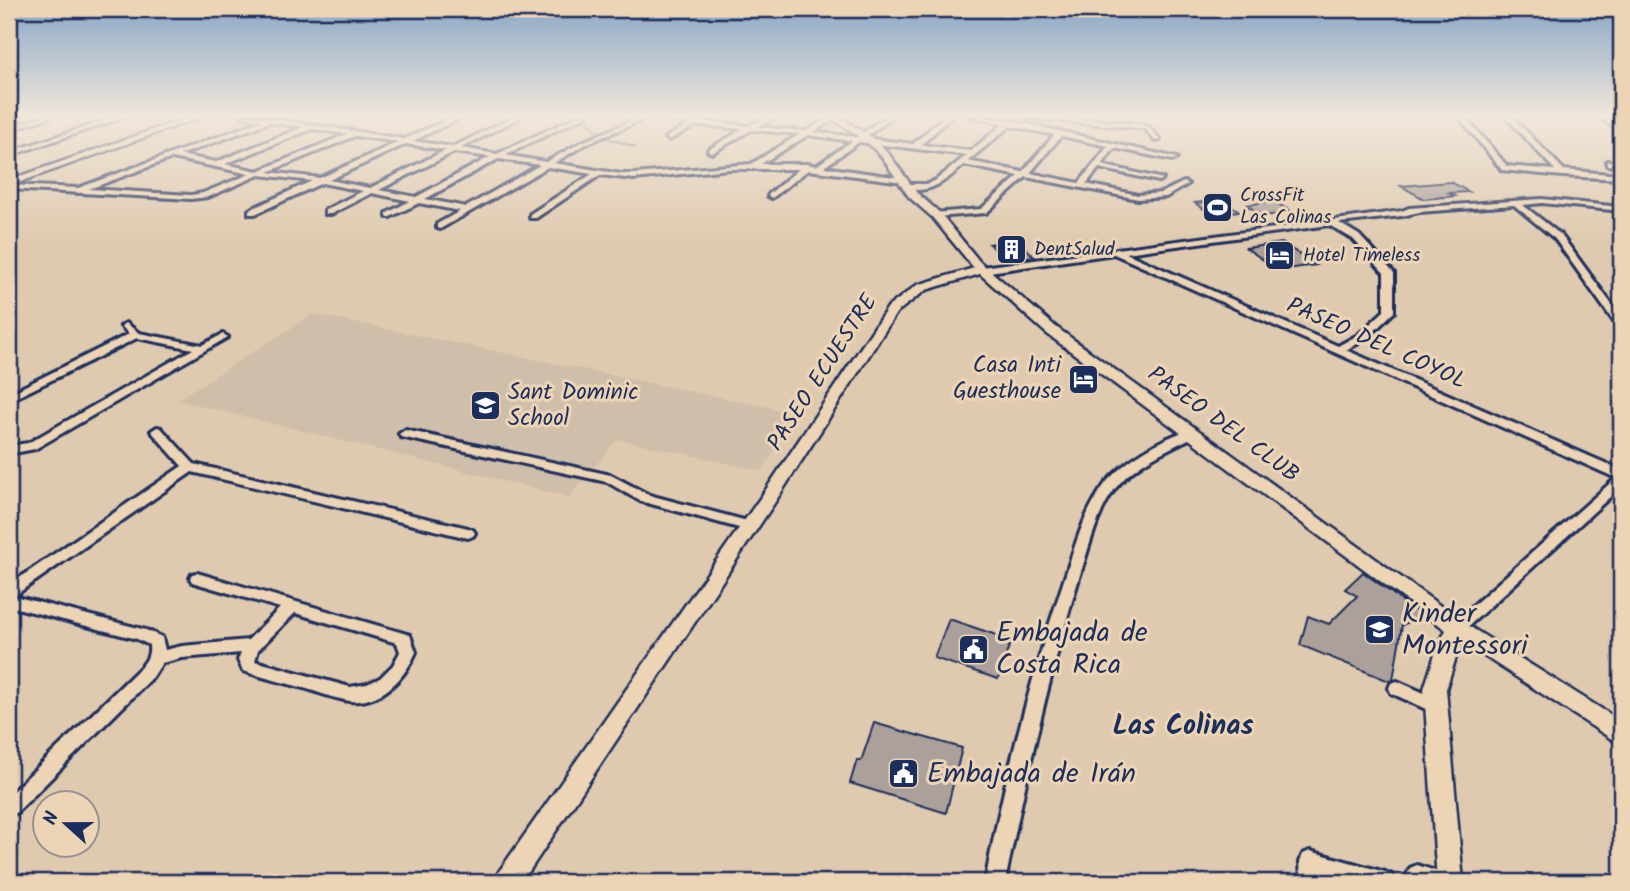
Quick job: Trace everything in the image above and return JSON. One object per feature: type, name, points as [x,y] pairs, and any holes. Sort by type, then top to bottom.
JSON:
[{"type":"street","points":[[9,185],[85,158]]},
{"type":"street","points":[[75,192],[167,158]]},
{"type":"street","points":[[179,158],[259,173],[318,180],[467,210]]},
{"type":"street","points":[[216,165],[235,158]]},
{"type":"street","points":[[9,185],[75,192],[191,197],[205,195],[295,158]]},
{"type":"street","points":[[252,212],[369,158]]},
{"type":"street","points":[[328,212],[433,158]]},
{"type":"street","points":[[390,215],[495,158]]},
{"type":"street","points":[[500,158],[598,173],[646,177],[754,165],[808,166],[929,186],[939,182],[966,158]]},
{"type":"street","points":[[440,226],[559,158]]},
{"type":"street","points":[[754,165],[766,158]]},
{"type":"street","points":[[819,167],[834,158]]},
{"type":"street","name":"PASEO DEL CLUB","points":[[887,158],[903,183],[936,215],[982,270],[1051,330],[1189,434],[1458,628],[1621,733]]},
{"type":"street","points":[[936,215],[983,211],[1024,175],[1039,158]]},
{"type":"street","points":[[1081,186],[1104,158]]},
{"type":"street","points":[[1496,158],[1505,168],[1621,177]]},
{"type":"street","points":[[1547,158],[1563,174]]},
{"type":"street","points":[[962,162],[1152,197],[1163,195],[1184,184]]},
{"type":"street","points":[[1610,163],[1621,164]]},
{"type":"street","points":[[772,196],[808,166]]},
{"type":"street","points":[[1098,166],[1159,179]]},
{"type":"street","points":[[533,216],[598,173]]},
{"type":"street","points":[[1515,202],[1558,237],[1621,324]]},
{"type":"street","name":"PASEO ECUESTRE","points":[[507,882],[750,526],[900,300],[911,291],[930,283],[982,270],[1385,214],[1404,215],[1416,210],[1515,202],[1567,202],[1621,209]]},
{"type":"street","points":[[1330,222],[1356,237],[1388,273],[1389,312],[1362,337],[1338,350]]},
{"type":"street","name":"PASEO DEL COYOL","points":[[1114,251],[1621,478]]},
{"type":"street","points":[[126,326],[136,335],[202,348]]},
{"type":"street","points":[[9,398],[136,335]]},
{"type":"street","points":[[9,450],[31,446],[223,337]]},
{"type":"street","points":[[157,431],[190,467],[468,533]]},
{"type":"street","points":[[405,434],[611,479],[645,498],[750,526]]},
{"type":"street","points":[[995,882],[1020,760],[1053,633],[1095,512],[1117,478],[1152,454],[1189,434]]},
{"type":"street","points":[[9,593],[190,467]]},
{"type":"street","points":[[1450,882],[1434,705],[1438,672],[1458,628],[1621,478]]},
{"type":"street","points":[[197,578],[404,639],[408,652],[404,664],[391,679],[365,694],[350,694],[257,671],[249,666],[246,660],[252,646],[292,606]]},
{"type":"street","points":[[9,600],[141,634],[156,641],[158,659]]},
{"type":"street","points":[[9,807],[148,672],[158,659],[182,652],[252,646]]},
{"type":"street","points":[[1397,688],[1434,705]]},
{"type":"street","points":[[1311,882],[1310,861],[1385,882]]},
{"type":"street","points":[[1418,882],[1417,875],[1441,882]]},
{"type":"shaded area","name":"Sant Dominic School","points":[[313,314],[797,413],[762,471],[618,439],[569,497],[177,400]]},
{"type":"building","points":[[1451,182],[1469,192],[1424,199],[1401,186]]},
{"type":"building","name":"CrossFit Las Colinas","points":[[1223,200],[1239,211],[1211,214],[1195,203]]},
{"type":"building","points":[[1273,201],[1292,212],[1264,216],[1246,205]]},
{"type":"building","name":"DentSalud","points":[[1017,240],[1034,256],[1005,260],[989,244]]},
{"type":"building","name":"Hotel Timeless","points":[[1282,243],[1316,265],[1278,270],[1246,248]]},
{"type":"building","name":"Kinder Montessori","points":[[1363,572],[1423,616],[1402,625],[1393,680],[1389,681],[1300,645],[1308,616],[1329,624],[1357,596],[1345,589]]},
{"type":"building","name":"Embajada de Costa Rica","points":[[949,619],[1011,640],[998,679],[934,658]]},
{"type":"building","name":"Embajada de Irán","points":[[874,723],[962,748],[946,813],[850,783]]},
{"type":"place","name":"CrossFit Las Colinas","points":[[1217,207]]},
{"type":"place","name":"DentSalud","points":[[1011,250]]},
{"type":"place","name":"Hotel Timeless","points":[[1280,256]]},
{"type":"place","name":"Casa Inti Guesthouse","points":[[1084,379]]},
{"type":"place","name":"Sant Dominic School","points":[[485,406]]},
{"type":"place","name":"Kinder Montessori","points":[[1379,630]]},
{"type":"place","name":"Embajada de Costa Rica","points":[[973,649]]},
{"type":"place","name":"Embajada de Irán","points":[[904,774]]},
{"type":"district","name":"Las Colinas","points":[[1183,726]]}]
